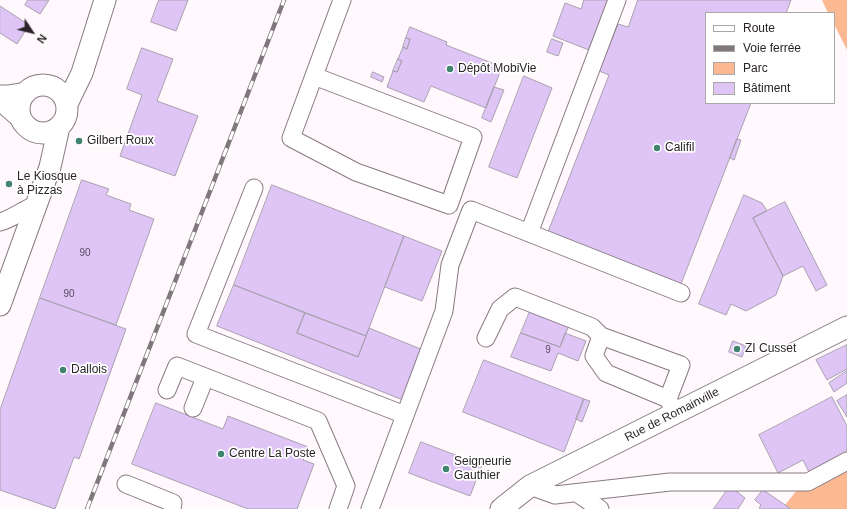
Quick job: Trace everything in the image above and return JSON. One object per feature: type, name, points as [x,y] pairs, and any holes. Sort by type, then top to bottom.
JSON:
[{"type":"main road","points":[[0,305],[44,180],[50,167],[59,127],[66,118],[67,104],[82,73],[105,0]]},
{"type":"main road","points":[[51,87],[86,58]]},
{"type":"main road","points":[[44,180],[43,158],[39,138],[30,128],[19,110],[21,99],[28,91],[40,85],[51,87],[62,94],[67,104]]},
{"type":"main road","points":[[30,128],[46,133],[59,127]]},
{"type":"main road","name":"Rue de Romainville","points":[[502,509],[530,486],[672,406],[847,327]]},
{"type":"street","points":[[314,76],[473,136],[449,205],[356,172],[291,138],[342,0]]},
{"type":"street","points":[[529,233],[616,0]]},
{"type":"street","points":[[0,94],[28,91]]},
{"type":"street","points":[[0,102],[30,128]]},
{"type":"street","points":[[254,188],[196,334],[405,415]]},
{"type":"street","points":[[0,222],[6,221],[20,211],[35,205]]},
{"type":"street","points":[[370,509],[444,311],[450,265],[471,210],[681,293]]},
{"type":"street","points":[[486,338],[500,309],[515,297],[592,327],[602,336],[681,365],[672,406],[606,373],[594,356],[602,336]]},
{"type":"street","points":[[167,390],[177,366],[318,421],[346,486],[338,509]]},
{"type":"street","points":[[193,408],[205,378]]},
{"type":"street","points":[[530,486],[555,495],[670,482],[808,482],[847,461]]},
{"type":"street","points":[[126,484],[173,503],[172,509]]},
{"type":"street","points":[[577,493],[600,509]]},
{"type":"green space","points":[[822,0],[847,0],[847,50],[835,26],[835,12],[828,12]]},
{"type":"green space","points":[[847,469],[847,509],[791,509],[785,505],[797,490]]},
{"type":"building","points":[[28,0],[49,0],[40,14],[25,5]]},
{"type":"building","points":[[159,0],[188,0],[176,31],[151,22]]},
{"type":"building","points":[[584,0],[608,0],[589,50],[553,36],[565,3],[581,9]]},
{"type":"building","name":"Califil","points":[[638,0],[791,0],[786,12],[705,12],[705,104],[751,104],[681,284],[548,232],[609,75],[599,71],[618,24],[628,27]]},
{"type":"building","points":[[0,6],[29,25],[17,44],[0,33]]},
{"type":"building","name":"Dépôt MobiVie","points":[[410,27],[447,42],[446,45],[502,67],[486,108],[431,86],[424,102],[387,87],[393,71],[397,72],[402,61],[398,59],[403,47],[407,49],[410,39],[406,38]]},
{"type":"building","points":[[406,38],[410,39],[407,49],[403,47]]},
{"type":"building","points":[[552,39],[563,43],[558,56],[547,52]]},
{"type":"building","points":[[142,48],[173,59],[157,101],[198,116],[175,176],[120,156],[142,95],[127,89]]},
{"type":"building","points":[[398,59],[402,61],[397,72],[393,71]]},
{"type":"building","points":[[373,72],[384,77],[382,82],[371,77]]},
{"type":"building","points":[[524,76],[552,88],[517,178],[489,167]]},
{"type":"building","points":[[494,87],[504,90],[491,122],[482,118]]},
{"type":"building","points":[[737,139],[741,140],[734,160],[730,158]]},
{"type":"building","points":[[82,180],[109,189],[106,195],[131,204],[129,210],[154,219],[116,325],[40,298]]},
{"type":"building","points":[[272,185],[404,236],[366,336],[234,285]]},
{"type":"building","points":[[744,195],[762,203],[767,211],[753,218],[783,276],[776,295],[746,311],[731,304],[726,315],[699,304]]},
{"type":"building","points":[[785,202],[827,285],[816,291],[803,266],[783,276],[753,218]]},
{"type":"building","points":[[404,236],[442,251],[422,301],[385,287]]},
{"type":"building","points":[[234,285],[305,313],[297,333],[358,357],[369,328],[423,350],[403,400],[217,326]]},
{"type":"building","name":"Dallois","points":[[40,298],[126,329],[79,459],[74,457],[55,509],[0,490],[0,410]]},
{"type":"building","points":[[531,309],[570,323],[560,347],[521,333]]},
{"type":"building","points":[[305,313],[366,336],[358,357],[297,333]]},
{"type":"building","points":[[521,333],[560,347],[565,333],[586,341],[578,361],[558,353],[551,371],[511,357]]},
{"type":"building","name":"ZI Cusset","points":[[733,341],[746,346],[742,357],[729,352]]},
{"type":"building","points":[[847,345],[847,369],[827,380],[816,360]]},
{"type":"building","points":[[484,360],[584,399],[564,452],[463,412]]},
{"type":"building","points":[[847,371],[847,383],[834,392],[829,383]]},
{"type":"building","points":[[847,395],[847,417],[837,401]]},
{"type":"building","points":[[832,397],[847,426],[847,452],[809,472],[803,460],[778,473],[759,435]]},
{"type":"building","points":[[584,399],[590,401],[582,422],[576,419]]},
{"type":"building","name":"Centre La Poste","points":[[156,403],[223,429],[228,416],[308,447],[303,460],[314,464],[297,509],[248,509],[132,464]]},
{"type":"building","name":"Seigneurie Gauthier","points":[[421,442],[482,465],[470,496],[409,473]]},
{"type":"building","points":[[730,486],[745,498],[738,509],[714,509]]},
{"type":"building","points":[[763,490],[791,509],[759,508],[761,505],[755,500]]},
{"type":"railway","points":[[87,509],[284,0]]},
{"type":"place","name":"Dépôt MobiVie","points":[[450,69]]},
{"type":"place","name":"Gilbert Roux","points":[[79,141]]},
{"type":"place","name":"Califil","points":[[657,148]]},
{"type":"place","name":"Le Kiosque à Pizzas","points":[[9,184]]},
{"type":"place","name":"ZI Cusset","points":[[737,349]]},
{"type":"place","name":"Dallois","points":[[63,370]]},
{"type":"place","name":"Centre La Poste","points":[[221,454]]},
{"type":"place","name":"Seigneurie Gauthier","points":[[446,469]]}]
